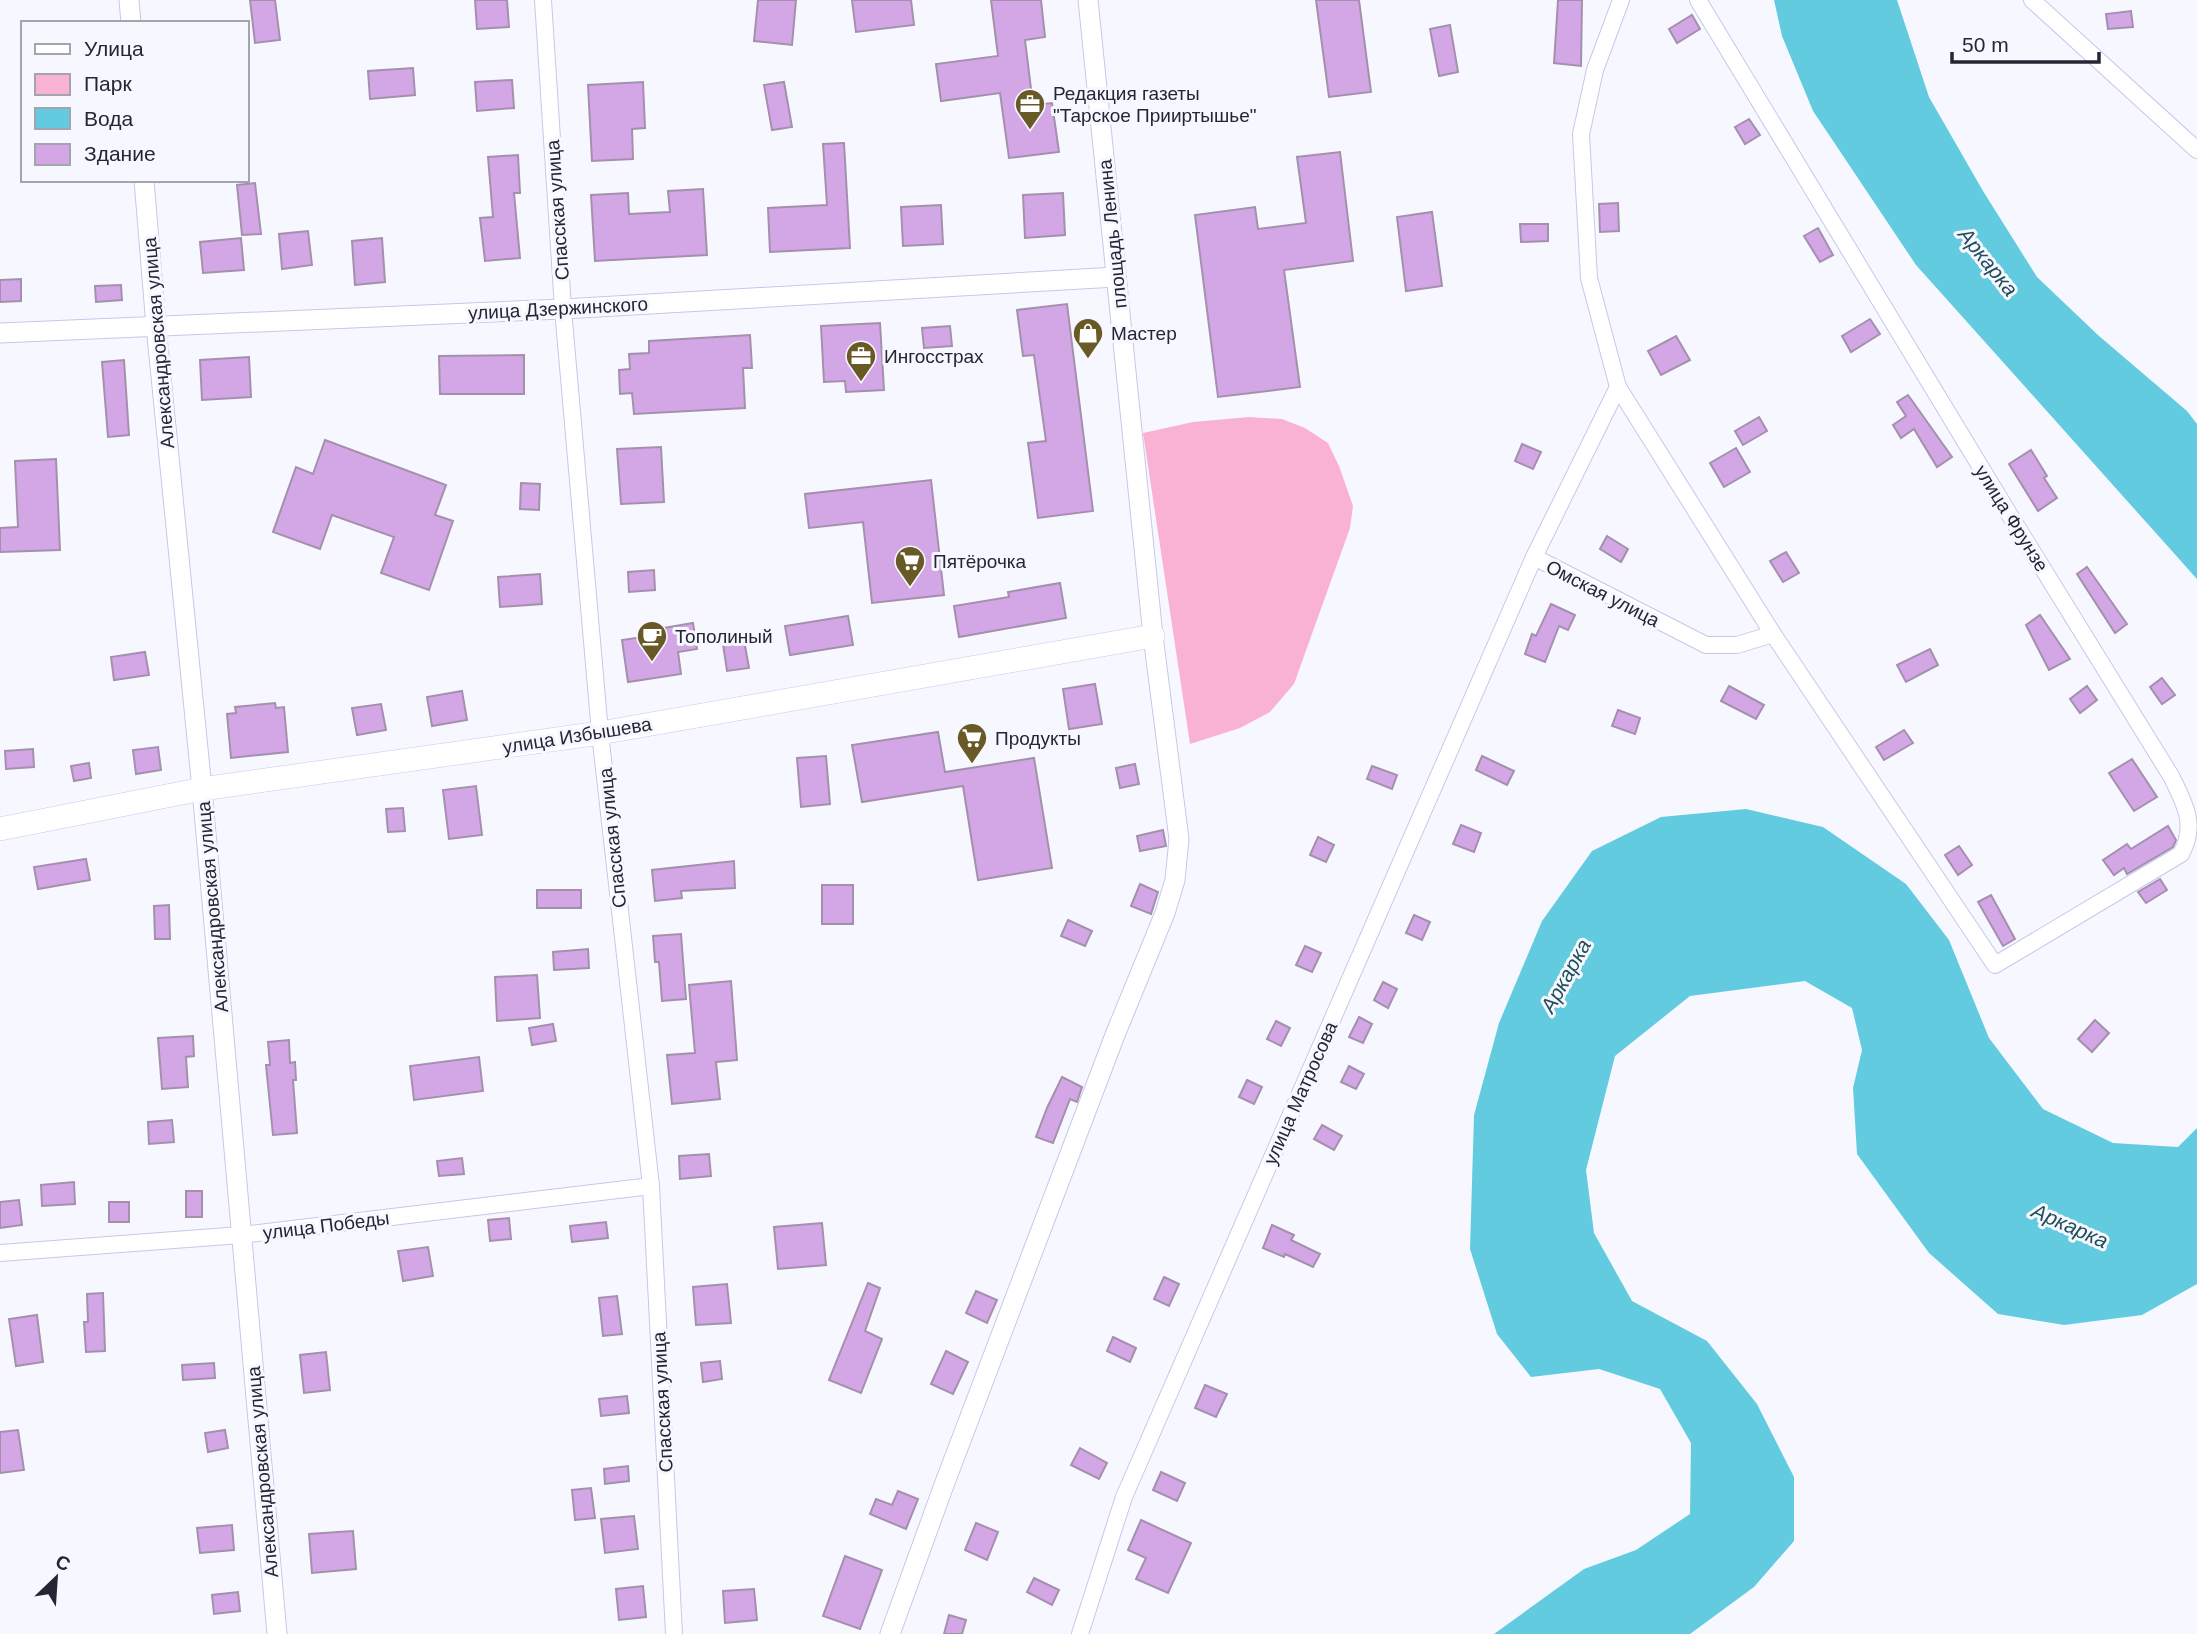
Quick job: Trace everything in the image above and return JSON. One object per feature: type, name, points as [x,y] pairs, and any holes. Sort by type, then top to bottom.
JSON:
[{"type":"main road","name":"улица Избышева","points":[[0,829],[202,789],[600,733],[1153,636]]},
{"type":"street","points":[[129,0],[131,21]]},
{"type":"street","name":"Спасская улица","points":[[543,0],[563,309],[600,733],[651,1185],[674,1634]]},
{"type":"street","name":"площадь Ленина","points":[[890,1634],[1115,1035],[1165,914],[1175,880],[1179,839],[1153,636],[1088,0]]},
{"type":"street","points":[[1621,0],[1595,70],[1581,134],[1589,278],[1618,387],[1773,634]]},
{"type":"street","name":"улица Фрунзе","points":[[1698,0],[2171,776],[2192,818],[2191,841],[2181,854],[1995,965],[1773,634]]},
{"type":"street","points":[[2032,0],[2197,150]]},
{"type":"street","name":"Александровская улица","points":[[144,182],[202,789],[277,1634]]},
{"type":"street","name":"улица Дзержинского","points":[[0,333],[563,309],[1116,277]]},
{"type":"street","name":"Омская улица","points":[[1618,387],[1534,557],[1706,645],[1737,645],[1773,634]]},
{"type":"street","name":"улица Матросова","points":[[1080,1634],[1125,1497],[1534,557]]},
{"type":"street","name":"улица Победы","points":[[0,1252],[241,1235],[651,1185]]},
{"type":"green space","points":[[1249,417],[1282,419],[1305,428],[1328,443],[1353,506],[1350,528],[1294,684],[1270,712],[1240,728],[1190,744],[1143,433],[1193,422]]},
{"type":"water","name":"Аркарка","points":[[1774,0],[1897,0],[1929,97],[2037,277],[2099,336],[2187,411],[2197,424],[2197,579],[1916,265],[1813,111],[1782,36]]},
{"type":"water","name":"Аркарка","points":[[1746,809],[1823,827],[1906,884],[1949,940],[1989,1038],[2043,1109],[2113,1143],[2178,1147],[2197,1128],[2197,1284],[2142,1315],[2064,1325],[1998,1314],[1929,1253],[1857,1154],[1853,1088],[1862,1050],[1852,1008],[1805,981],[1690,996],[1615,1056],[1586,1170],[1594,1233],[1632,1301],[1707,1341],[1757,1404],[1794,1477],[1794,1541],[1754,1587],[1690,1634],[1494,1634],[1584,1569],[1636,1550],[1690,1514],[1691,1443],[1660,1389],[1599,1369],[1531,1377],[1497,1334],[1470,1249],[1474,1115],[1499,1023],[1542,921],[1592,851],[1661,817]]},
{"type":"building","points":[[250,0],[275,0],[280,40],[255,43]]},
{"type":"building","points":[[475,0],[507,0],[509,27],[477,29]]},
{"type":"building","points":[[758,0],[796,0],[792,45],[754,41]]},
{"type":"building","points":[[852,0],[911,0],[914,25],[856,32]]},
{"type":"building","points":[[991,0],[1041,0],[1045,37],[1025,40],[1033,105],[1052,103],[1059,152],[1009,158],[1000,93],[941,101],[936,64],[998,56]]},
{"type":"building","points":[[1316,0],[1359,0],[1371,92],[1329,97]]},
{"type":"building","points":[[1558,0],[1582,0],[1581,66],[1554,63]]},
{"type":"building","points":[[2131,11],[2133,27],[2108,29],[2106,14]]},
{"type":"building","points":[[1692,15],[1700,29],[1677,43],[1669,29]]},
{"type":"building","points":[[1450,25],[1458,72],[1439,76],[1430,29]]},
{"type":"building","points":[[413,68],[415,95],[370,99],[368,71]]},
{"type":"building","points":[[512,80],[514,108],[477,111],[475,82]]},
{"type":"building","points":[[643,82],[645,128],[632,129],[633,159],[592,161],[588,85]]},
{"type":"building","points":[[784,82],[792,127],[772,130],[764,85]]},
{"type":"building","points":[[1749,119],[1760,135],[1745,144],[1735,127]]},
{"type":"building","points":[[844,143],[850,248],[770,252],[768,208],[827,205],[823,144]]},
{"type":"building","points":[[1340,152],[1353,261],[1284,270],[1300,387],[1218,397],[1195,215],[1255,207],[1258,229],[1306,223],[1297,157]]},
{"type":"building","points":[[518,155],[520,193],[514,193],[520,258],[485,261],[480,218],[493,217],[488,157]]},
{"type":"building","points":[[255,183],[261,234],[242,235],[237,185]]},
{"type":"building","points":[[703,189],[707,255],[595,261],[591,195],[628,193],[629,214],[670,212],[668,191]]},
{"type":"building","points":[[1063,193],[1065,235],[1025,238],[1023,195]]},
{"type":"building","points":[[1618,203],[1619,231],[1600,232],[1599,204]]},
{"type":"building","points":[[941,205],[943,244],[903,246],[901,207]]},
{"type":"building","points":[[1432,212],[1442,286],[1406,291],[1397,217]]},
{"type":"building","points":[[1520,224],[1548,224],[1548,241],[1521,242]]},
{"type":"building","points":[[1818,228],[1833,255],[1820,262],[1804,236]]},
{"type":"building","points":[[308,231],[312,265],[282,269],[279,234]]},
{"type":"building","points":[[241,238],[244,270],[203,273],[200,242]]},
{"type":"building","points":[[382,238],[385,282],[355,285],[352,241]]},
{"type":"building","points":[[21,279],[21,301],[0,302],[0,280]]},
{"type":"building","points":[[121,285],[122,300],[96,302],[95,286]]},
{"type":"building","points":[[1067,304],[1093,511],[1038,518],[1028,443],[1046,441],[1034,355],[1023,356],[1017,310]]},
{"type":"building","points":[[1870,319],[1880,334],[1851,352],[1842,336]]},
{"type":"building","points":[[880,323],[884,390],[846,392],[845,381],[824,382],[821,326]]},
{"type":"building","points":[[950,326],[952,346],[924,348],[922,328]]},
{"type":"building","points":[[750,335],[752,368],[743,368],[745,408],[634,414],[632,393],[620,394],[619,370],[630,369],[629,354],[649,353],[649,341]]},
{"type":"building","points":[[1676,336],[1690,360],[1661,375],[1648,351]]},
{"type":"building","points":[[524,355],[524,394],[440,394],[439,356]]},
{"type":"building","points":[[249,357],[251,397],[202,400],[200,360]]},
{"type":"building","points":[[124,360],[129,435],[108,437],[102,362]]},
{"type":"building","points":[[1908,395],[1952,457],[1937,467],[1914,429],[1901,438],[1893,425],[1906,416],[1897,402]]},
{"type":"building","points":[[1759,417],[1767,431],[1743,445],[1735,431]]},
{"type":"building","points":[[325,440],[446,485],[435,515],[453,521],[429,590],[381,573],[394,537],[332,515],[320,549],[273,532],[296,467],[313,474]]},
{"type":"building","points":[[1522,444],[1541,452],[1533,469],[1515,461]]},
{"type":"building","points":[[661,447],[664,502],[621,504],[617,449]]},
{"type":"building","points":[[1736,448],[1750,472],[1724,487],[1710,463]]},
{"type":"building","points":[[2031,450],[2057,498],[2038,511],[2009,464]]},
{"type":"building","points":[[56,459],[60,550],[0,552],[0,528],[18,527],[15,461]]},
{"type":"building","points":[[931,480],[944,595],[872,603],[863,522],[809,528],[805,494]]},
{"type":"building","points":[[521,483],[540,484],[539,510],[520,509]]},
{"type":"building","points":[[1607,536],[1628,549],[1621,562],[1600,549]]},
{"type":"building","points":[[1786,552],[1799,573],[1783,582],[1770,561]]},
{"type":"building","points":[[2087,567],[2127,624],[2115,633],[2077,574]]},
{"type":"building","points":[[654,570],[655,590],[629,592],[628,572]]},
{"type":"building","points":[[540,574],[542,604],[500,607],[498,577]]},
{"type":"building","points":[[1060,583],[1066,618],[959,637],[954,606],[1009,597],[1008,592]]},
{"type":"building","points":[[1551,604],[1575,615],[1568,630],[1559,626],[1545,662],[1525,654],[1532,634],[1536,636]]},
{"type":"building","points":[[2040,615],[2070,659],[2049,670],[2026,625]]},
{"type":"building","points":[[848,616],[853,645],[790,655],[785,626]]},
{"type":"building","name":"Тополиный","points":[[693,623],[697,649],[678,652],[681,674],[628,682],[622,640],[664,634],[663,628]]},
{"type":"building","points":[[744,640],[749,668],[727,671],[723,644]]},
{"type":"building","points":[[1930,649],[1938,665],[1906,682],[1897,665]]},
{"type":"building","points":[[145,652],[149,675],[114,680],[111,657]]},
{"type":"building","points":[[2162,678],[2175,695],[2162,704],[2150,687]]},
{"type":"building","points":[[1095,684],[1102,724],[1069,729],[1063,689]]},
{"type":"building","points":[[1729,686],[1764,705],[1756,719],[1721,701]]},
{"type":"building","points":[[2087,686],[2097,700],[2080,713],[2070,699]]},
{"type":"building","points":[[462,691],[467,720],[432,726],[427,697]]},
{"type":"building","points":[[275,703],[276,708],[284,707],[288,752],[231,758],[227,714],[236,713],[235,707]]},
{"type":"building","points":[[381,704],[386,730],[357,735],[352,708]]},
{"type":"building","points":[[1618,710],[1640,718],[1635,734],[1612,726]]},
{"type":"building","points":[[1904,730],[1913,743],[1884,760],[1876,747]]},
{"type":"building","points":[[938,732],[945,772],[1034,758],[1052,868],[978,880],[963,786],[862,802],[852,745]]},
{"type":"building","points":[[158,747],[161,770],[136,774],[133,750]]},
{"type":"building","points":[[33,749],[34,767],[6,769],[5,751]]},
{"type":"building","points":[[826,756],[830,804],[801,807],[797,758]]},
{"type":"building","points":[[1482,756],[1514,771],[1507,785],[1476,770]]},
{"type":"building","points":[[2132,759],[2157,797],[2134,811],[2109,773]]},
{"type":"building","points":[[89,763],[91,778],[74,781],[71,766]]},
{"type":"building","points":[[1135,764],[1139,784],[1120,788],[1116,768]]},
{"type":"building","points":[[1372,766],[1397,775],[1392,789],[1367,779]]},
{"type":"building","points":[[476,786],[482,835],[449,839],[443,790]]},
{"type":"building","points":[[403,808],[405,831],[388,832],[386,809]]},
{"type":"building","points":[[1461,825],[1481,833],[1474,852],[1453,844]]},
{"type":"building","points":[[2168,826],[2176,840],[2173,847],[2127,874],[2124,868],[2114,875],[2103,860],[2127,844],[2131,849]]},
{"type":"building","points":[[1163,830],[1166,846],[1140,851],[1137,836]]},
{"type":"building","points":[[1318,837],[1334,845],[1326,862],[1310,855]]},
{"type":"building","points":[[1959,846],[1972,865],[1958,875],[1945,855]]},
{"type":"building","points":[[86,859],[90,880],[38,889],[34,867]]},
{"type":"building","points":[[734,861],[735,888],[681,891],[682,898],[655,901],[652,870]]},
{"type":"building","points":[[2160,879],[2167,890],[2146,903],[2138,892]]},
{"type":"building","points":[[1140,884],[1158,892],[1151,914],[1131,906]]},
{"type":"building","points":[[822,885],[853,885],[853,924],[822,924]]},
{"type":"building","points":[[537,890],[581,890],[581,908],[537,908]]},
{"type":"building","points":[[1991,895],[2015,939],[2003,946],[1978,902]]},
{"type":"building","points":[[169,905],[170,939],[155,939],[154,906]]},
{"type":"building","points":[[1414,915],[1430,922],[1422,940],[1406,933]]},
{"type":"building","points":[[1068,920],[1092,931],[1085,946],[1061,936]]},
{"type":"building","points":[[681,934],[686,999],[662,1001],[659,962],[655,962],[653,936]]},
{"type":"building","points":[[1305,946],[1321,953],[1312,972],[1296,965]]},
{"type":"building","points":[[588,949],[589,968],[554,970],[553,952]]},
{"type":"building","points":[[537,975],[540,1018],[497,1021],[495,977]]},
{"type":"building","points":[[731,981],[737,1060],[716,1062],[720,1099],[672,1104],[667,1055],[695,1053],[689,985]]},
{"type":"building","points":[[1383,982],[1397,989],[1388,1008],[1374,1000]]},
{"type":"building","points":[[1359,1017],[1372,1024],[1363,1043],[1349,1037]]},
{"type":"building","points":[[2095,1020],[2109,1033],[2092,1052],[2078,1039]]},
{"type":"building","points":[[1276,1021],[1290,1028],[1281,1046],[1267,1039]]},
{"type":"building","points":[[553,1024],[556,1041],[532,1045],[529,1028]]},
{"type":"building","points":[[193,1036],[194,1056],[186,1057],[188,1087],[162,1089],[158,1038]]},
{"type":"building","points":[[289,1040],[290,1063],[295,1062],[296,1080],[293,1080],[297,1133],[273,1135],[266,1065],[270,1065],[268,1042]]},
{"type":"building","points":[[479,1057],[483,1091],[414,1100],[410,1066]]},
{"type":"building","points":[[1349,1066],[1364,1074],[1356,1089],[1341,1082]]},
{"type":"building","points":[[1062,1077],[1082,1087],[1077,1102],[1070,1099],[1053,1143],[1036,1137]]},
{"type":"building","points":[[1247,1080],[1262,1087],[1254,1104],[1239,1097]]},
{"type":"building","points":[[172,1120],[174,1142],[149,1144],[148,1122]]},
{"type":"building","points":[[1322,1125],[1342,1136],[1334,1150],[1314,1139]]},
{"type":"building","points":[[709,1154],[711,1176],[680,1179],[679,1156]]},
{"type":"building","points":[[462,1158],[464,1174],[439,1176],[437,1161]]},
{"type":"building","points":[[74,1182],[75,1204],[42,1206],[41,1185]]},
{"type":"building","points":[[186,1191],[202,1191],[202,1217],[186,1217]]},
{"type":"building","points":[[19,1200],[22,1225],[0,1228],[0,1202]]},
{"type":"building","points":[[109,1202],[129,1202],[129,1222],[109,1222]]},
{"type":"building","points":[[509,1218],[511,1239],[490,1241],[488,1220]]},
{"type":"building","points":[[606,1222],[608,1238],[572,1242],[570,1226]]},
{"type":"building","points":[[822,1223],[826,1265],[778,1269],[774,1227]]},
{"type":"building","points":[[1272,1225],[1294,1235],[1291,1240],[1320,1254],[1313,1267],[1285,1254],[1284,1257],[1263,1248]]},
{"type":"building","points":[[428,1247],[433,1276],[403,1281],[398,1251]]},
{"type":"building","points":[[1164,1277],[1179,1284],[1169,1306],[1154,1299]]},
{"type":"building","points":[[868,1283],[880,1288],[865,1331],[882,1339],[861,1393],[829,1380]]},
{"type":"building","points":[[727,1284],[731,1323],[696,1325],[693,1287]]},
{"type":"building","points":[[976,1291],[997,1300],[987,1323],[966,1313]]},
{"type":"building","points":[[103,1293],[105,1351],[86,1352],[84,1322],[88,1322],[87,1294]]},
{"type":"building","points":[[617,1296],[622,1334],[603,1336],[599,1298]]},
{"type":"building","points":[[37,1315],[43,1362],[16,1366],[9,1319]]},
{"type":"building","points":[[1113,1337],[1136,1348],[1130,1362],[1107,1351]]},
{"type":"building","points":[[946,1351],[968,1362],[953,1394],[931,1384]]},
{"type":"building","points":[[326,1352],[330,1390],[304,1393],[300,1355]]},
{"type":"building","points":[[720,1361],[722,1379],[703,1382],[701,1363]]},
{"type":"building","points":[[214,1363],[215,1378],[183,1380],[182,1365]]},
{"type":"building","points":[[1205,1385],[1227,1394],[1216,1417],[1195,1408]]},
{"type":"building","points":[[627,1396],[629,1413],[601,1416],[599,1399]]},
{"type":"building","points":[[18,1430],[24,1470],[0,1473],[0,1432]]},
{"type":"building","points":[[225,1430],[228,1448],[208,1452],[205,1433]]},
{"type":"building","points":[[1080,1448],[1107,1463],[1099,1479],[1071,1465]]},
{"type":"building","points":[[628,1466],[629,1481],[605,1484],[604,1469]]},
{"type":"building","points":[[1161,1472],[1185,1483],[1177,1501],[1153,1490]]},
{"type":"building","points":[[591,1488],[595,1518],[575,1520],[572,1490]]},
{"type":"building","points":[[898,1491],[918,1499],[906,1529],[870,1514],[876,1499],[892,1505]]},
{"type":"building","points":[[634,1516],[638,1549],[605,1553],[601,1519]]},
{"type":"building","points":[[1141,1520],[1191,1543],[1168,1593],[1136,1579],[1146,1558],[1128,1550]]},
{"type":"building","points":[[976,1523],[998,1532],[987,1560],[965,1550]]},
{"type":"building","points":[[232,1525],[234,1550],[200,1553],[197,1528]]},
{"type":"building","points":[[353,1531],[356,1569],[312,1573],[309,1534]]},
{"type":"building","points":[[845,1556],[882,1570],[860,1629],[823,1616]]},
{"type":"building","points":[[1034,1578],[1059,1590],[1052,1605],[1027,1592]]},
{"type":"building","points":[[643,1586],[646,1617],[619,1620],[616,1589]]},
{"type":"building","points":[[754,1589],[757,1620],[725,1623],[723,1591]]},
{"type":"building","points":[[238,1592],[240,1611],[214,1614],[212,1595]]},
{"type":"building","points":[[949,1615],[966,1620],[962,1634],[944,1634]]},
{"type":"place","name":"Редакция газеты \"Тарское Прииртышье\"","points":[[1030,131]]},
{"type":"place","name":"Мастер","points":[[1088,360]]},
{"type":"place","name":"Ингосстрах","points":[[861,383]]},
{"type":"place","name":"Пятёрочка","points":[[910,588]]},
{"type":"place","name":"Тополиный","points":[[652,663]]},
{"type":"place","name":"Продукты","points":[[972,765]]}]
